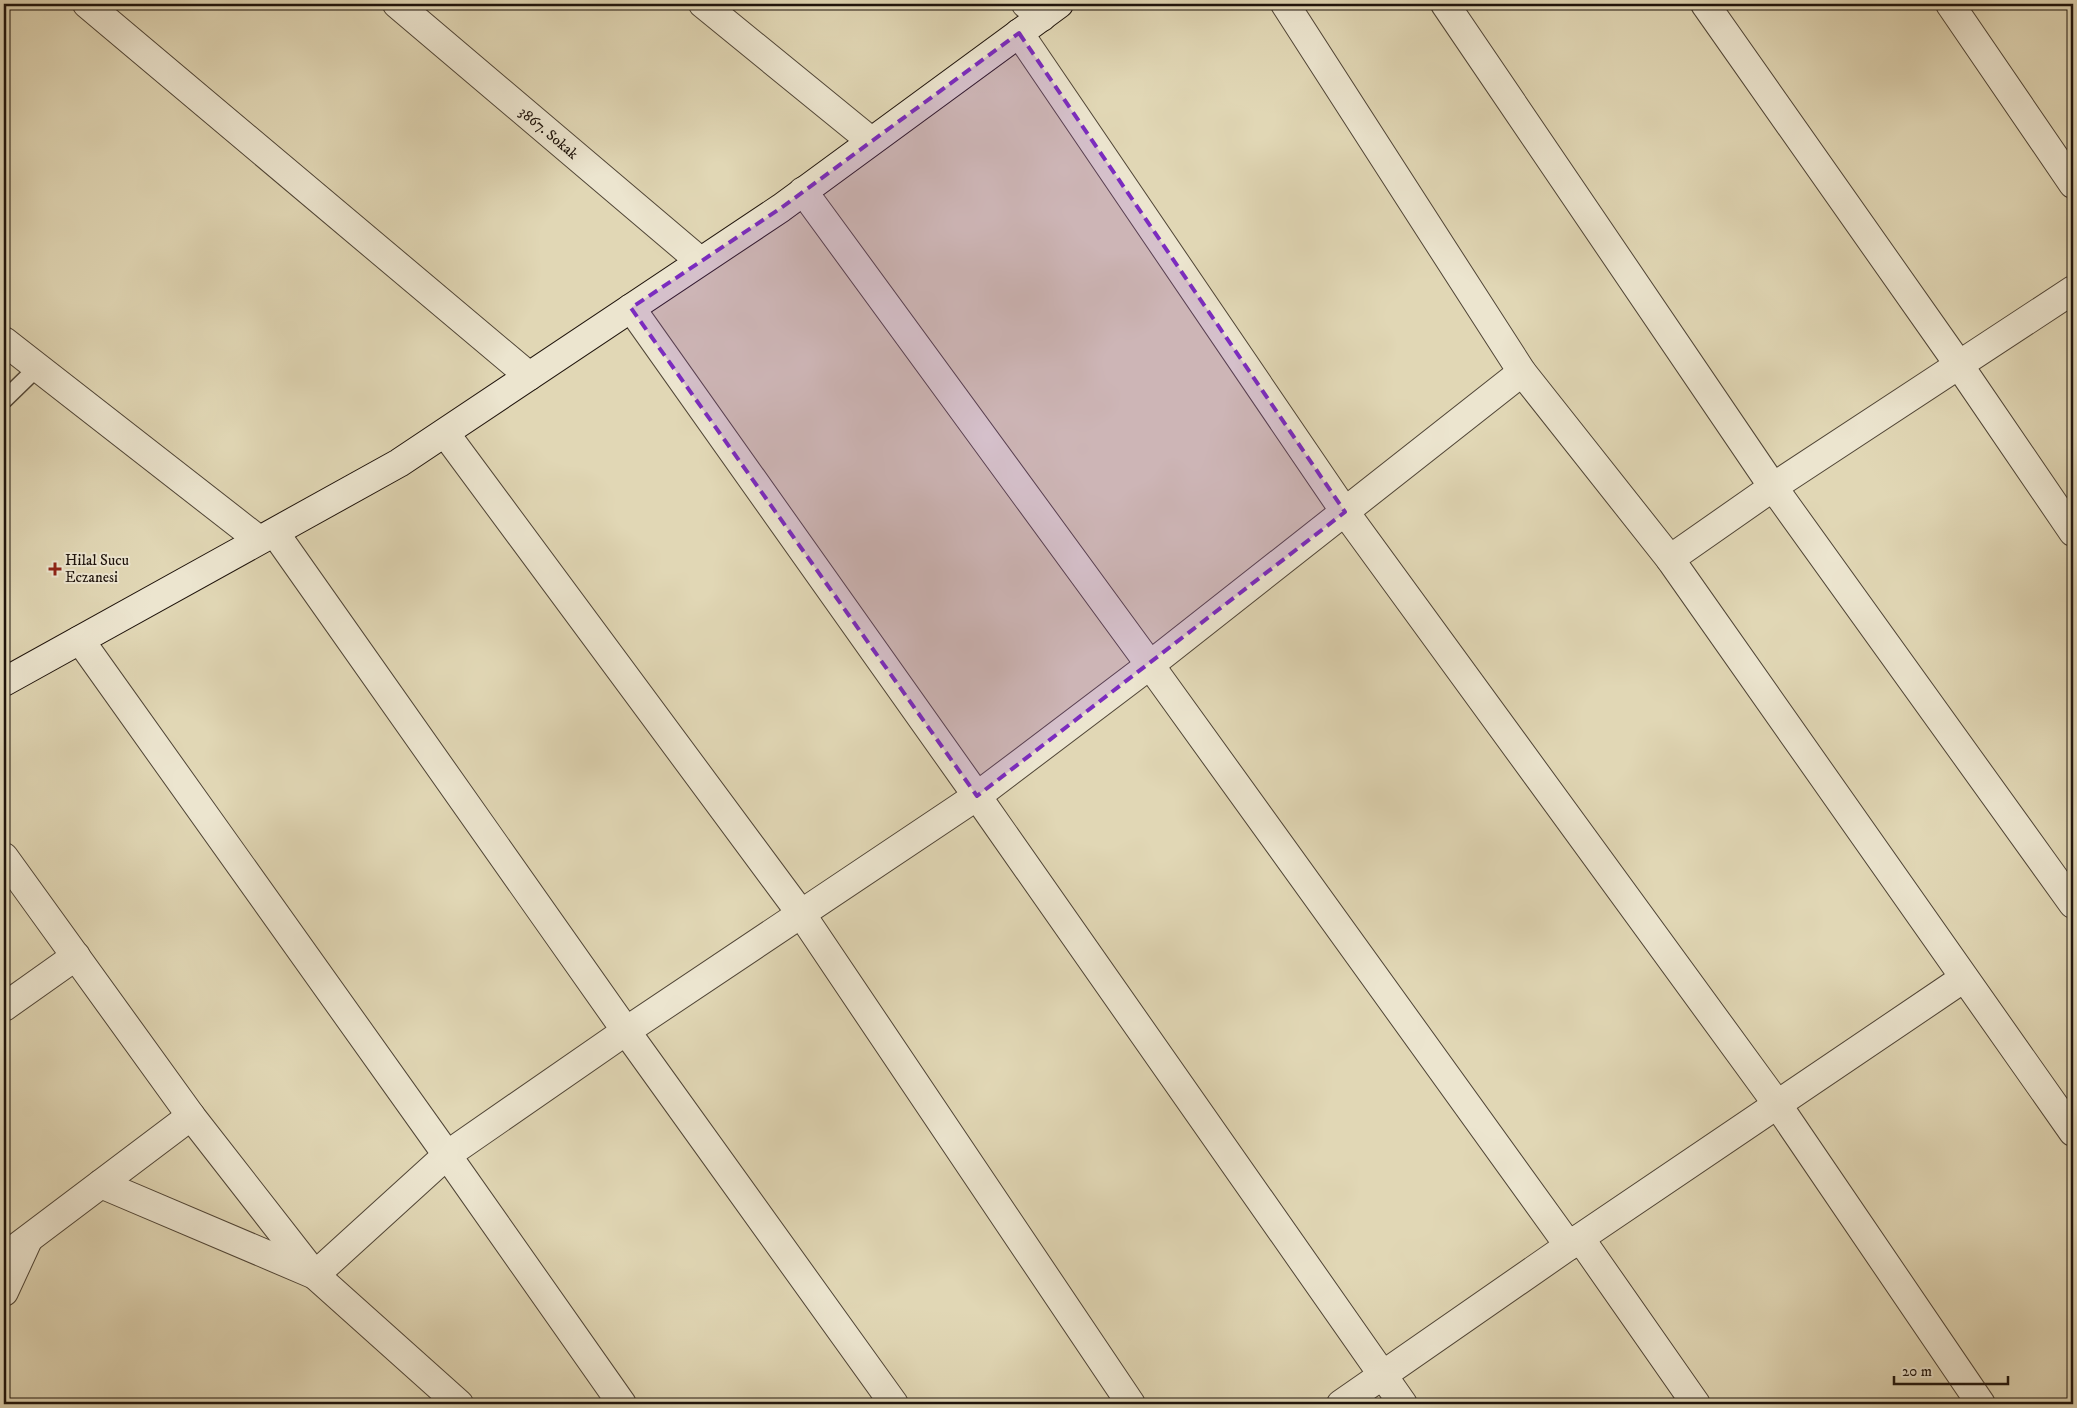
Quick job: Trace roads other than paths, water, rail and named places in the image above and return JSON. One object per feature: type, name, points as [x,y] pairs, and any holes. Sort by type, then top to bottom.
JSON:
[{"type":"street","points":[[87,4],[529,376]]},
{"type":"street","name":"3867. Sokak","points":[[398,4],[700,261]]},
{"type":"street","points":[[703,4],[872,141]]},
{"type":"street","points":[[1285,4],[1522,372],[1670,559],[2073,1132]]},
{"type":"street","points":[[1445,4],[1773,487],[2073,904]]},
{"type":"street","points":[[1705,4],[1959,365],[2073,532]]},
{"type":"street","points":[[1950,4],[2073,184]]},
{"type":"street","points":[[4,682],[399,463],[802,191],[1019,33],[1042,8]]},
{"type":"street","points":[[1019,33],[1345,512],[1777,1104],[1981,1404]]},
{"type":"street","points":[[802,191],[1696,1404]]},
{"type":"street","points":[[1670,559],[1773,487],[2073,290]]},
{"type":"street","points":[[631,308],[977,796],[1403,1404]]},
{"type":"street","points":[[4,341],[267,536],[894,1404]]},
{"type":"street","points":[[315,1275],[447,1155],[626,1031],[802,915],[977,796],[1150,665],[1522,372]]},
{"type":"street","points":[[445,433],[802,915],[1131,1404]]},
{"type":"street","points":[[80,640],[622,1404]]},
{"type":"street","points":[[4,857],[191,1116],[315,1275],[459,1404]]},
{"type":"street","points":[[4,1007],[76,956]]},
{"type":"street","points":[[1342,1404],[1575,1242],[1964,978]]},
{"type":"street","points":[[4,1257],[191,1116]]},
{"type":"street","points":[[101,1184],[315,1275]]},
{"type":"street","points":[[4,1292],[28,1238]]},
{"type":"lane","points":[[4,400],[38,367]]},
{"type":"place","name":"Hilal Sucu Eczanesi","points":[[55,569]]}]
